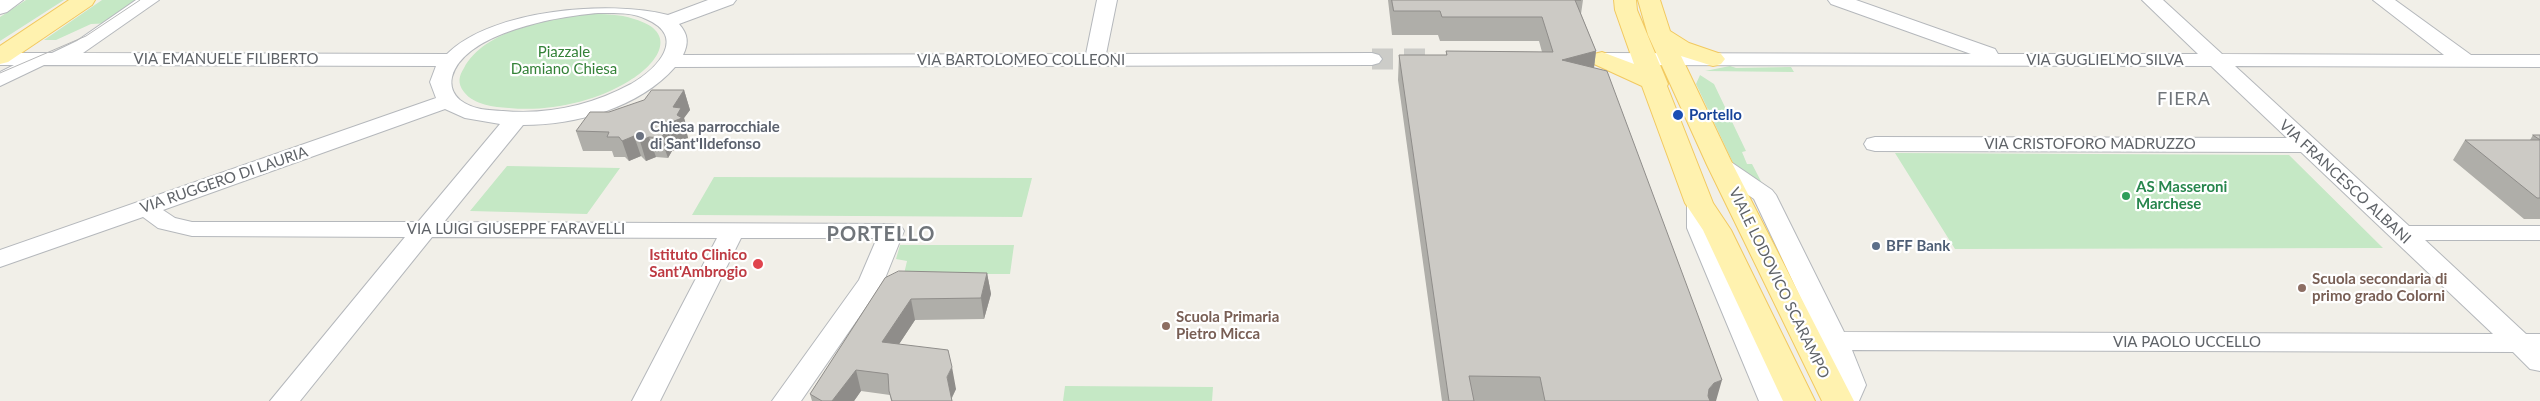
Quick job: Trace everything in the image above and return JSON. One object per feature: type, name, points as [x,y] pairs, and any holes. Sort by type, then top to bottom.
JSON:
[{"type":"main road","points":[[0,58],[84,0]]},
{"type":"main road","points":[[1625,0],[1632,25],[1656,84],[1699,203],[1717,230],[1799,401]]},
{"type":"main road","name":"VIALE LODOVICO SCARAMPO","points":[[1649,0],[1660,35],[1720,165],[1838,401]]},
{"type":"main road","points":[[1602,59],[1617,51],[1628,41],[1632,35],[1632,25]]},
{"type":"main road","points":[[1660,35],[1681,48],[1713,59]]},
{"type":"main road","points":[[1602,59],[1640,74],[1656,84]]},
{"type":"main road","points":[[1687,91],[1693,74],[1713,59]]},
{"type":"street","points":[[0,8],[13,0]]},
{"type":"street","points":[[0,80],[84,46],[149,0]]},
{"type":"street","points":[[667,22],[726,0]]},
{"type":"street","points":[[1095,60],[1107,0]]},
{"type":"street","points":[[1838,0],[2009,60]]},
{"type":"street","name":"VIA FRANCESCO ALBANI","points":[[2152,0],[2400,233],[2530,343],[2540,362]]},
{"type":"street","points":[[2383,0],[2466,61]]},
{"type":"street","points":[[604,4],[637,10],[667,22],[674,30],[678,41],[671,61],[643,85],[601,104],[559,115],[516,119],[476,114],[458,108],[448,100],[440,85],[443,73],[452,60],[474,42],[515,23],[563,11],[604,4]]},
{"type":"street","points":[[1925,31],[1940,40],[1946,48],[1945,54],[1940,60]]},
{"type":"street","name":"VIA EMANUELE FILIBERTO","points":[[0,58],[452,60]]},
{"type":"street","name":"VIA BARTOLOMEO COLLEONI","points":[[671,61],[1372,59]]},
{"type":"street","points":[[1602,59],[1671,59]]},
{"type":"street","name":"VIA GUGLIELMO SILVA","points":[[1671,59],[2540,61]]},
{"type":"street","name":"VIA RUGGERO DI LAURIA","points":[[0,260],[448,100]]},
{"type":"street","points":[[284,401],[424,228],[516,119]]},
{"type":"street","name":"VIA CRISTOFORO MADRUZZO","points":[[1875,144],[2306,145]]},
{"type":"street","name":"VIALE LODOVICO SCARAMPO","points":[[1720,165],[1764,195],[1835,341],[1852,385],[1845,401]]},
{"type":"street","points":[[1699,203],[1699,228],[1773,401]]},
{"type":"street","name":"VIA LUIGI GIUSEPPE FARAVELLI","points":[[147,206],[158,220],[178,228],[892,231],[871,280],[786,401]]},
{"type":"street","points":[[646,401],[733,230]]},
{"type":"street","points":[[2400,233],[2540,233]]},
{"type":"street","name":"VIA PAOLO UCCELLO","points":[[1835,341],[2530,343]]},
{"type":"green space","points":[[26,0],[64,0],[0,41],[0,17]]},
{"type":"green space","points":[[102,0],[146,0],[114,23],[91,24],[56,40],[44,40]]},
{"type":"green space","name":"Piazzale Damiano Chiesa","points":[[589,14],[623,16],[648,25],[657,32],[660,40],[660,49],[648,66],[629,81],[601,95],[555,107],[524,109],[491,106],[473,100],[460,86],[462,71],[474,55],[486,44],[502,35],[538,23]]},
{"type":"green space","points":[[1730,66],[1736,68],[1791,67],[1794,72],[1705,71]]},
{"type":"green space","points":[[1700,75],[1714,84],[1746,151],[1742,152],[1747,164],[1752,164],[1764,187],[1733,163],[1696,84]]},
{"type":"green space","name":"AS Masseroni Marchese","points":[[1895,153],[2289,155],[2383,248],[1955,249]]},
{"type":"green space","points":[[507,166],[620,168],[587,214],[470,211]]},
{"type":"green space","points":[[714,177],[1032,178],[1022,217],[692,215]]},
{"type":"green space","points":[[900,245],[1014,245],[1010,274],[904,274],[907,261],[896,259]]},
{"type":"green space","points":[[1065,386],[1213,387],[1212,401],[1063,401]]},
{"type":"building","points":[[1392,0],[1575,0],[1596,51],[1562,60],[1607,71],[1722,380],[1714,383],[1709,389],[1708,396],[1710,401],[1545,401],[1540,377],[1469,376],[1474,401],[1449,401],[1399,55],[1447,55],[1446,51],[1553,52],[1542,17],[1442,17],[1440,11],[1394,11]]},
{"type":"building","points":[[652,90],[684,90],[673,107],[681,108],[677,115],[682,118],[669,123],[675,128],[666,131],[661,138],[649,137],[640,141],[634,136],[622,141],[619,137],[607,137],[609,132],[576,131],[590,112],[609,112],[644,100]]},
{"type":"building","points":[[2533,135],[2540,135],[2540,140]]},
{"type":"building","points":[[2465,140],[2540,140],[2540,198],[2537,198]]},
{"type":"building","points":[[899,271],[987,273],[981,298],[911,299],[882,342],[948,350],[952,367],[947,377],[952,401],[892,401],[889,391],[888,374],[856,370],[832,401],[822,401],[810,394],[885,278]]},
{"type":"tunnel","points":[[1372,59],[1431,59]]},
{"type":"tram line","points":[[0,73],[86,36],[140,0]]},
{"type":"place","name":"Portello","points":[[1678,115]]},
{"type":"place","name":"Chiesa parrocchiale di Sant'Ildefonso","points":[[640,136]]},
{"type":"place","name":"AS Masseroni Marchese","points":[[2126,196]]},
{"type":"place","name":"BFF Bank","points":[[1876,246]]},
{"type":"place","name":"Istituto Clinico Sant'Ambrogio","points":[[758,264]]},
{"type":"place","name":"Scuola secondaria di primo grado Colorni","points":[[2302,288]]},
{"type":"place","name":"Scuola Primaria Pietro Micca","points":[[1166,326]]},
{"type":"district","name":"FIERA","points":[[2184,99]]},
{"type":"district","name":"PORTELLO","points":[[881,235]]}]
